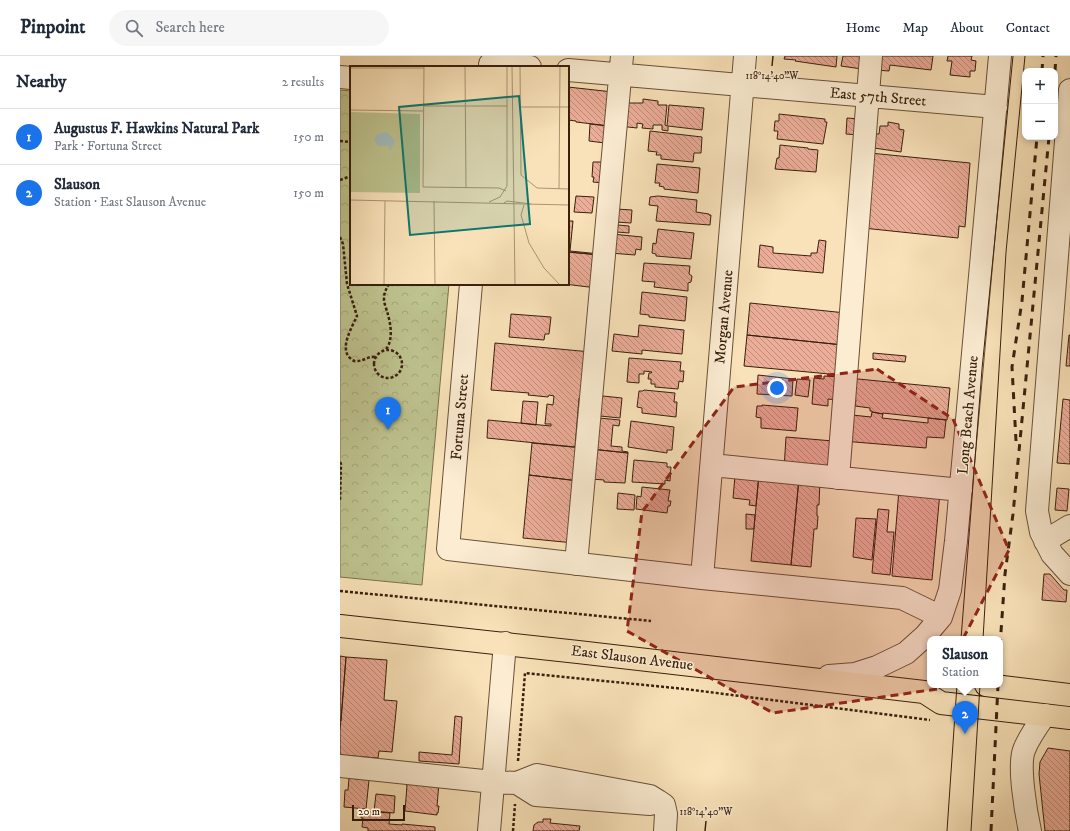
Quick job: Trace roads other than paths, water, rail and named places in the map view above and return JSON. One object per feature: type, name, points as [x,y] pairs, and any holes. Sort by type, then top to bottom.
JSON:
[{"type":"main road","name":"East Slauson Avenue","points":[[340,626],[505,643],[805,678],[927,688]]},
{"type":"main road","points":[[1003,687],[1070,694]]},
{"type":"main road","name":"East Slauson Avenue","points":[[930,688],[941,703],[1070,718]]},
{"type":"street","name":"Morgan Avenue","points":[[702,578],[745,56]]},
{"type":"street","points":[[838,478],[871,56]]},
{"type":"street","name":"Long Beach Avenue","points":[[805,678],[855,674],[877,667],[906,653],[925,636],[941,617],[950,590],[961,490],[1000,56]]},
{"type":"street","points":[[490,62],[522,66]]},
{"type":"street","name":"East 57th Street","points":[[569,70],[621,65],[742,85],[996,107]]},
{"type":"street","points":[[621,65],[576,564],[902,598],[941,617]]},
{"type":"street","points":[[340,77],[350,78]]},
{"type":"street","points":[[1070,90],[1037,511],[1041,532],[1045,541],[1052,554],[1070,574]]},
{"type":"street","name":"Fortuna Street","points":[[471,285],[448,549],[576,564]]},
{"type":"street","points":[[712,465],[961,490]]},
{"type":"street","points":[[1045,541],[1070,526]]},
{"type":"street","points":[[489,831],[505,643]]},
{"type":"street","points":[[1030,831],[1025,802],[1023,752],[1029,738],[1046,715]]},
{"type":"street","points":[[340,766],[493,782],[516,783],[536,795],[650,804],[658,801],[664,805],[666,814],[665,831]]},
{"type":"tram line","points":[[961,636],[982,369],[1013,56]]},
{"type":"tram line","points":[[983,636],[1006,252],[1025,56]]},
{"type":"tram line","points":[[947,831],[957,688]]},
{"type":"tram line","points":[[971,831],[980,688]]},
{"type":"railway","points":[[1042,68],[1043,56]]},
{"type":"railway","points":[[1055,68],[1056,56]]},
{"type":"railway","points":[[1016,441],[1012,367],[1022,301],[1037,140]]},
{"type":"railway","points":[[1001,636],[1005,574],[1013,514],[1049,140]]},
{"type":"railway","points":[[991,831],[998,688]]},
{"type":"place","name":"Augustus F. Hawkins Natural Park","points":[[388,430]]},
{"type":"place","name":"Slauson","points":[[965,734]]}]
